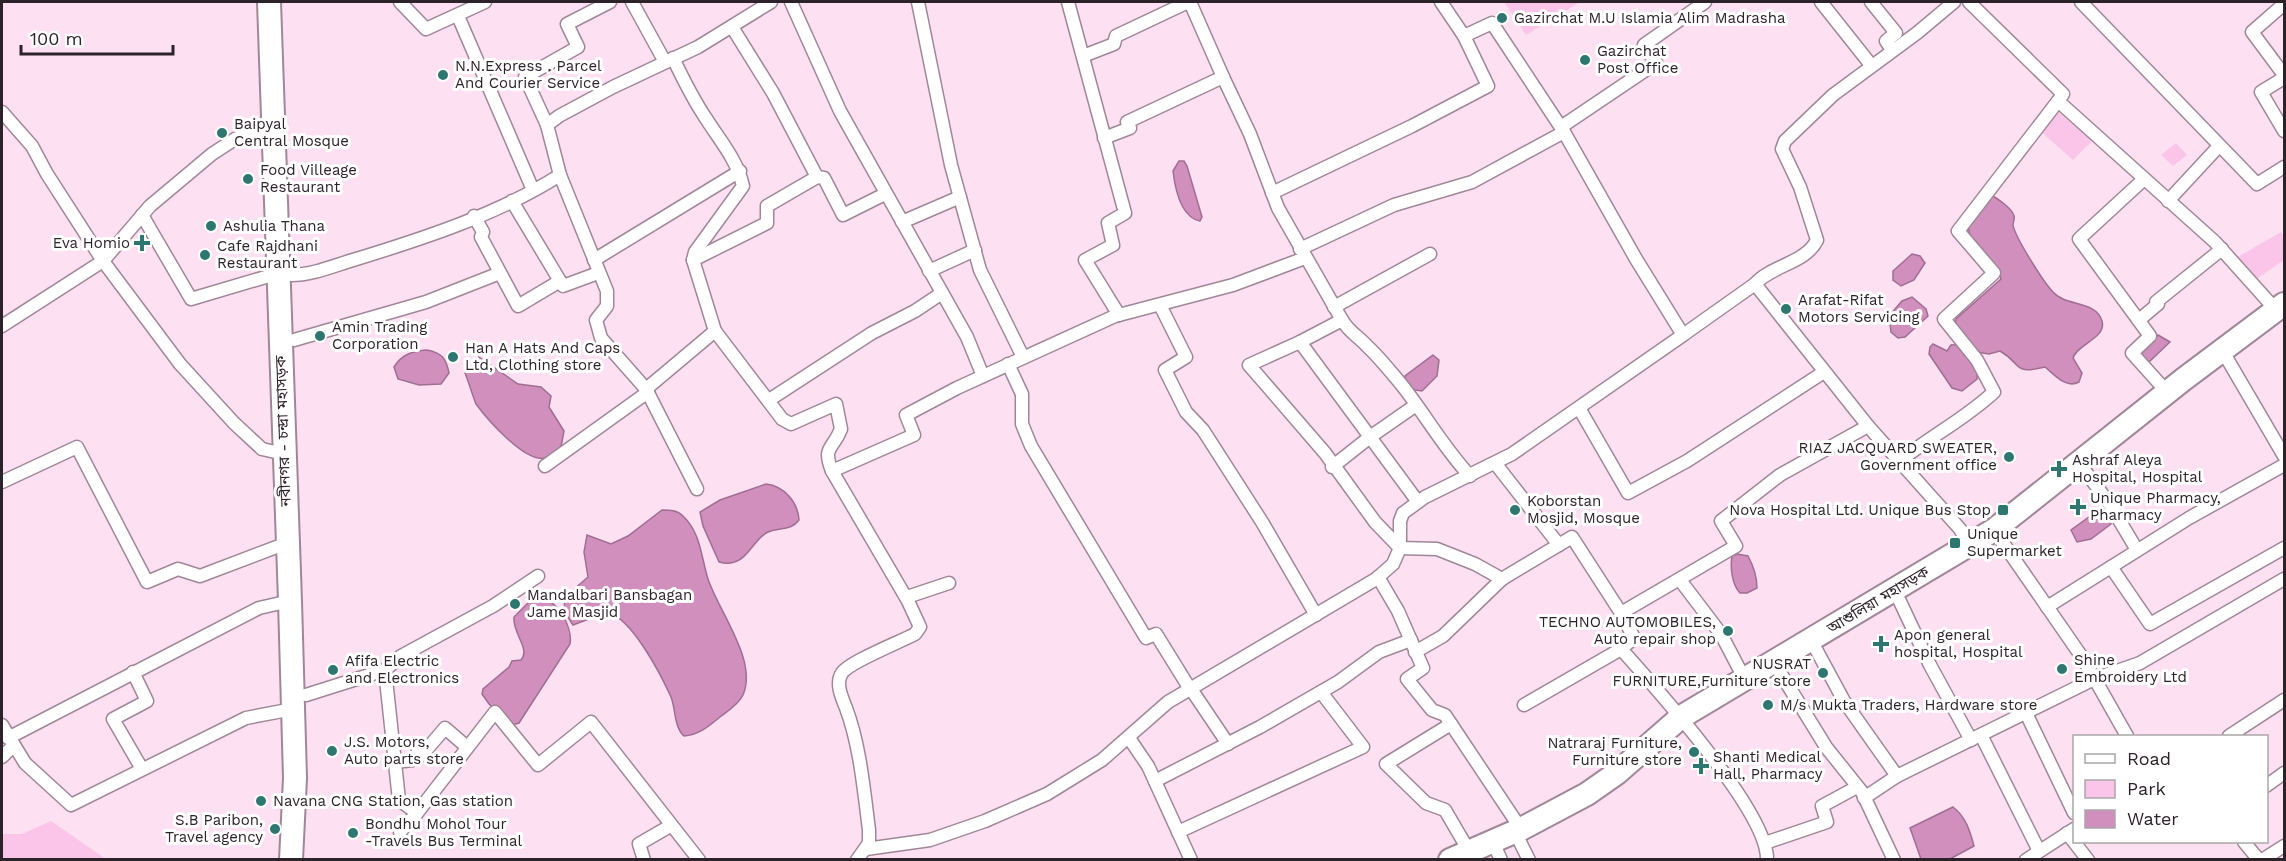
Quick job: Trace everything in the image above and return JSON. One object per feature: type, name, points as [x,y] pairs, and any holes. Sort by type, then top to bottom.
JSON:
[{"type":"highway","name":"নবীনগর - চন্দ্রা মহাসড়ক","points":[[269,2],[273,125],[285,274],[294,340],[299,702],[307,860]]},
{"type":"highway","name":"নবীনগর - চন্দ্রা মহাসড়ক","points":[[282,2],[290,162],[285,274],[284,454],[290,601],[299,702],[291,860]]},
{"type":"highway","name":"আশুলিয়া মহাসড়ক","points":[[1460,855],[1497,850],[1518,831],[1587,794],[1617,772],[1681,717],[1994,530],[2167,392],[2280,307]]},
{"type":"street","points":[[400,2],[426,29],[485,2]]},
{"type":"street","points":[[610,2],[567,24],[578,47],[525,77],[547,125],[560,175],[607,291],[608,300],[604,311],[596,320],[597,329],[601,338],[647,390],[697,489]]},
{"type":"street","points":[[632,2],[740,171],[743,186],[695,252],[693,260],[715,331],[782,419],[791,424],[836,404],[841,429],[827,449],[827,458],[832,471],[907,597],[920,627],[915,634],[852,665],[843,672],[840,678],[841,696],[850,720],[865,801],[869,843],[857,860]]},
{"type":"street","points":[[547,125],[559,116],[732,27],[771,2]]},
{"type":"street","points":[[791,2],[840,111],[967,337],[983,376]]},
{"type":"street","points":[[918,2],[951,165],[980,270],[1023,357]]},
{"type":"street","points":[[1068,2],[1125,213],[1108,223],[1113,245],[1086,260],[1119,315]]},
{"type":"street","points":[[1083,56],[1114,44],[1116,36],[1189,2],[1250,134],[1272,193],[1303,253],[1342,320],[1350,333],[1359,337],[1371,349],[1416,405],[1450,454],[1470,476]]},
{"type":"street","points":[[1272,193],[1412,126],[1488,86],[1464,36],[1441,2]]},
{"type":"street","points":[[832,471],[914,435],[906,415],[1023,357],[1119,315],[1268,273],[1394,205],[1472,182],[1563,129],[1656,63],[1644,45],[1705,2]]},
{"type":"street","points":[[1821,2],[1871,65]]},
{"type":"street","points":[[1870,2],[1896,33],[1886,41],[1892,50]]},
{"type":"street","points":[[866,849],[930,840],[984,821],[1064,784],[1102,760],[1168,702],[1378,578],[1393,564],[1400,548],[1400,521],[1403,513],[1418,502],[1495,462],[1579,408],[1755,284],[1764,274],[1813,248],[1817,240],[1800,187],[1782,150],[1785,141],[1825,102],[1954,2]]},
{"type":"street","points":[[1900,461],[1927,440],[1973,411],[1994,392],[1977,360],[1944,319],[1994,273],[1958,231],[2063,94],[1969,2]]},
{"type":"street","points":[[2081,2],[2125,43],[2218,146],[2257,184],[2284,167]]},
{"type":"street","points":[[2284,4],[2252,32],[2284,76],[2261,92],[2284,130]]},
{"type":"street","points":[[458,16],[533,190]]},
{"type":"street","points":[[1464,36],[1492,23],[1563,129],[1636,259],[1683,335]]},
{"type":"street","points":[[732,27],[773,93],[817,177]]},
{"type":"street","points":[[1104,138],[1130,128],[1127,122],[1223,77]]},
{"type":"street","points":[[2058,100],[2143,180],[2222,249],[2280,307]]},
{"type":"street","points":[[2,112],[32,146],[47,174],[103,261],[149,319],[180,364],[234,423],[262,449],[284,454]]},
{"type":"street","points":[[2,326],[103,261],[150,206],[212,154],[235,139],[273,125]]},
{"type":"street","points":[[2168,201],[2218,146]]},
{"type":"street","points":[[594,260],[740,171]]},
{"type":"street","points":[[142,216],[191,299],[285,274],[303,275],[372,255],[512,201],[560,175]]},
{"type":"street","points":[[693,260],[766,223],[767,206],[817,177],[824,178],[843,215],[885,194]]},
{"type":"street","points":[[2143,180],[2079,238],[2150,336],[2132,352],[2167,392]]},
{"type":"street","points":[[902,222],[960,197]]},
{"type":"street","points":[[512,201],[563,286],[598,273]]},
{"type":"street","points":[[474,216],[518,306],[560,281]]},
{"type":"street","points":[[2139,320],[2158,304],[2156,302],[2222,249]]},
{"type":"street","points":[[929,272],[975,250]]},
{"type":"street","points":[[1335,307],[1430,254]]},
{"type":"street","points":[[294,340],[426,302],[500,273]]},
{"type":"street","points":[[1755,284],[1868,426],[1960,529],[1969,545]]},
{"type":"street","points":[[769,400],[872,333],[915,311],[920,305],[942,293]]},
{"type":"street","points":[[1160,305],[1186,357],[1165,370],[1180,402],[1203,430],[1262,522],[1316,615]]},
{"type":"street","points":[[1342,320],[1249,365],[1325,453],[1332,467],[1375,522],[1400,548],[1437,549],[1475,564],[1502,579]]},
{"type":"street","points":[[544,466],[647,390],[715,331]]},
{"type":"street","points":[[1300,342],[1418,502]]},
{"type":"street","points":[[2222,350],[2284,456]]},
{"type":"street","points":[[1008,364],[1022,394],[1022,424],[1031,446],[1146,638],[1155,634],[1228,744]]},
{"type":"street","points":[[1579,408],[1628,493],[1687,461],[1824,372]]},
{"type":"street","points":[[1332,467],[1370,436],[1416,405]]},
{"type":"street","points":[[1621,613],[1736,546],[1721,521],[1780,475],[1868,426]]},
{"type":"street","points":[[2,482],[77,447],[147,582],[178,569],[200,576],[287,543]]},
{"type":"street","points":[[1495,462],[1559,545]]},
{"type":"street","points":[[2079,463],[2109,503],[2137,550]]},
{"type":"street","points":[[2047,607],[2137,550],[2284,465]]},
{"type":"street","points":[[1994,530],[2094,679],[2126,735]]},
{"type":"street","points":[[1155,781],[1228,744],[1321,692],[1379,652],[1413,646],[1443,636],[1502,579],[1572,537],[1621,613],[1634,638],[1621,649],[1524,705]]},
{"type":"street","points":[[2111,567],[2150,624],[2284,548]]},
{"type":"street","points":[[2,725],[25,764],[71,805],[246,718],[299,702],[385,670],[401,656],[493,606],[538,576]]},
{"type":"street","points":[[1378,578],[1422,668],[1407,679],[1432,710],[1445,715],[1518,831],[1529,860]]},
{"type":"street","points":[[1765,843],[1827,822],[1822,806],[1898,776],[2094,679],[2140,663],[2284,579]]},
{"type":"street","points":[[1680,580],[1721,634],[1744,678]]},
{"type":"street","points":[[907,597],[949,583]]},
{"type":"street","points":[[1895,591],[1930,665],[1976,738],[2039,851]]},
{"type":"street","points":[[2,757],[10,742],[133,672],[259,608],[290,601]]},
{"type":"street","points":[[1811,640],[1844,701],[1898,776]]},
{"type":"street","points":[[1621,649],[1681,717],[1746,808],[1765,843],[1767,860]]},
{"type":"street","points":[[1773,662],[1804,715],[1861,792],[1894,860]]},
{"type":"street","points":[[385,670],[399,800],[417,813]]},
{"type":"street","points":[[133,672],[147,701],[113,720],[142,769]]},
{"type":"street","points":[[1178,832],[1363,747],[1321,692]]},
{"type":"street","points":[[2231,735],[2284,700]]},
{"type":"street","points":[[400,832],[495,712],[538,765],[591,722],[648,791],[670,826],[699,860]]},
{"type":"street","points":[[2026,713],[2073,811]]},
{"type":"street","points":[[1451,724],[1386,764],[1426,802],[1445,810],[1460,855]]},
{"type":"street","points":[[395,762],[413,759],[418,752],[422,755],[445,728],[467,747]]},
{"type":"street","points":[[1129,738],[1155,781],[1191,860]]},
{"type":"street","points":[[2268,785],[2284,774]]},
{"type":"street","points":[[644,860],[639,844],[670,826]]},
{"type":"street","points":[[2026,860],[2071,831]]},
{"type":"street","points":[[2078,843],[2088,860]]},
{"type":"street","points":[[2245,843],[2260,860],[2284,846]]},
{"type":"green space","points":[[1504,2],[1580,2],[1526,35]]},
{"type":"green space","points":[[2057,111],[2092,141],[2073,160],[2040,131]]},
{"type":"green space","points":[[2176,143],[2187,155],[2173,166],[2161,155]]},
{"type":"green space","points":[[2281,232],[2284,237],[2284,260],[2255,280],[2236,258]]},
{"type":"green space","points":[[51,821],[106,859],[2,859],[2,834],[22,834]]},
{"type":"water","points":[[1179,161],[1184,161],[1187,166],[1202,217],[1200,221],[1188,214],[1180,201],[1173,171]]},
{"type":"water","points":[[1991,195],[2013,213],[2013,225],[2019,239],[2053,292],[2065,300],[2087,307],[2099,314],[2102,321],[2100,332],[2073,358],[2082,373],[2079,382],[2070,384],[2065,382],[2045,367],[2022,369],[2000,351],[1989,354],[1976,352],[1955,326],[1956,319],[2001,279],[1997,267],[1970,236],[1969,230],[1974,214]]},
{"type":"water","points":[[1912,254],[1920,256],[1925,263],[1914,280],[1901,286],[1893,280],[1893,271]]},
{"type":"water","points":[[1912,297],[1926,309],[1928,316],[1905,337],[1898,338],[1891,332],[1889,316],[1902,301]]},
{"type":"water","points":[[2158,335],[2170,342],[2150,361],[2144,361],[2139,354]]},
{"type":"water","points":[[1933,344],[1947,351],[1951,345],[1961,348],[1973,362],[1977,379],[1962,391],[1952,388],[1929,354]]},
{"type":"water","points":[[427,350],[443,357],[446,364],[449,373],[441,384],[419,385],[398,379],[394,367],[404,356]]},
{"type":"water","points":[[1433,355],[1439,360],[1437,376],[1422,391],[1409,389],[1404,382],[1405,376]]},
{"type":"water","points":[[479,357],[518,384],[541,387],[551,396],[549,407],[564,431],[561,447],[553,454],[545,458],[537,458],[527,454],[507,438],[476,404],[465,373],[471,362]]},
{"type":"water","points":[[766,484],[779,488],[789,496],[796,507],[799,520],[789,527],[772,530],[762,536],[736,562],[719,562],[703,526],[700,512],[720,500]]},
{"type":"water","points":[[2100,509],[2105,509],[2110,516],[2111,524],[2091,539],[2077,542],[2071,530]]},
{"type":"water","points":[[662,510],[681,514],[694,530],[708,579],[735,637],[745,667],[746,682],[739,701],[704,730],[684,736],[678,728],[673,702],[660,675],[645,648],[626,625],[617,616],[607,612],[573,625],[564,611],[565,597],[588,577],[584,552],[587,535],[611,544],[628,536]]},
{"type":"water","points":[[1737,554],[1748,556],[1755,572],[1757,588],[1747,593],[1740,593],[1733,581],[1732,556]]},
{"type":"water","points":[[538,598],[551,603],[562,615],[569,630],[570,644],[519,723],[512,725],[489,704],[482,694],[483,689],[509,667],[512,661],[521,660],[524,651],[514,617],[529,602]]},
{"type":"water","points":[[1953,807],[1964,820],[1974,846],[1950,859],[1921,859],[1910,828]]},
{"type":"place","name":"Gazirchat M.U Islamia Alim Madrasha","points":[[1502,18]]},
{"type":"place","name":"Gazirchat Post Office","points":[[1585,60]]},
{"type":"place","name":"N.N.Express . Parcel And Courier Service","points":[[443,75]]},
{"type":"place","name":"Baipyal Central Mosque","points":[[222,133]]},
{"type":"place","name":"Food Villeage Restaurant","points":[[248,179]]},
{"type":"place","name":"Ashulia Thana","points":[[211,226]]},
{"type":"place","name":"Eva Homio","points":[[142,243]]},
{"type":"place","name":"Cafe Rajdhani Restaurant","points":[[205,255]]},
{"type":"place","name":"Arafat-Rifat Motors Servicing","points":[[1786,309]]},
{"type":"place","name":"Amin Trading Corporation","points":[[320,336]]},
{"type":"place","name":"Han A Hats And Caps Ltd, Clothing store","points":[[453,357]]},
{"type":"place","name":"RIAZ JACQUARD SWEATER, Government office","points":[[2009,457]]},
{"type":"place","name":"Ashraf Aleya Hospital, Hospital","points":[[2059,469]]},
{"type":"place","name":"Unique Pharmacy, Pharmacy","points":[[2078,507]]},
{"type":"place","name":"Koborstan Mosjid, Mosque","points":[[1515,510]]},
{"type":"place","name":"Nova Hospital Ltd. Unique Bus Stop","points":[[2003,510]]},
{"type":"place","name":"Unique Supermarket","points":[[1955,543]]},
{"type":"place","name":"Mandalbari Bansbagan Jame Masjid","points":[[515,604]]},
{"type":"place","name":"TECHNO AUTOMOBILES, Auto repair shop","points":[[1728,631]]},
{"type":"place","name":"Apon general hospital, Hospital","points":[[1881,644]]},
{"type":"place","name":"Shine Embroidery Ltd","points":[[2062,669]]},
{"type":"place","name":"Afifa Electric and Electronics","points":[[333,670]]},
{"type":"place","name":"NUSRAT FURNITURE,Furniture store","points":[[1823,673]]},
{"type":"place","name":"M/s Mukta Traders, Hardware store","points":[[1768,705]]},
{"type":"place","name":"J.S. Motors, Auto parts store","points":[[332,751]]},
{"type":"place","name":"Natraraj Furniture, Furniture store","points":[[1694,752]]},
{"type":"place","name":"Shanti Medical Hall, Pharmacy","points":[[1701,766]]},
{"type":"place","name":"Navana CNG Station, Gas station","points":[[261,801]]},
{"type":"place","name":"S.B Paribon, Travel agency","points":[[275,829]]},
{"type":"place","name":"Bondhu Mohol Tour -Travels Bus Terminal","points":[[353,833]]}]
